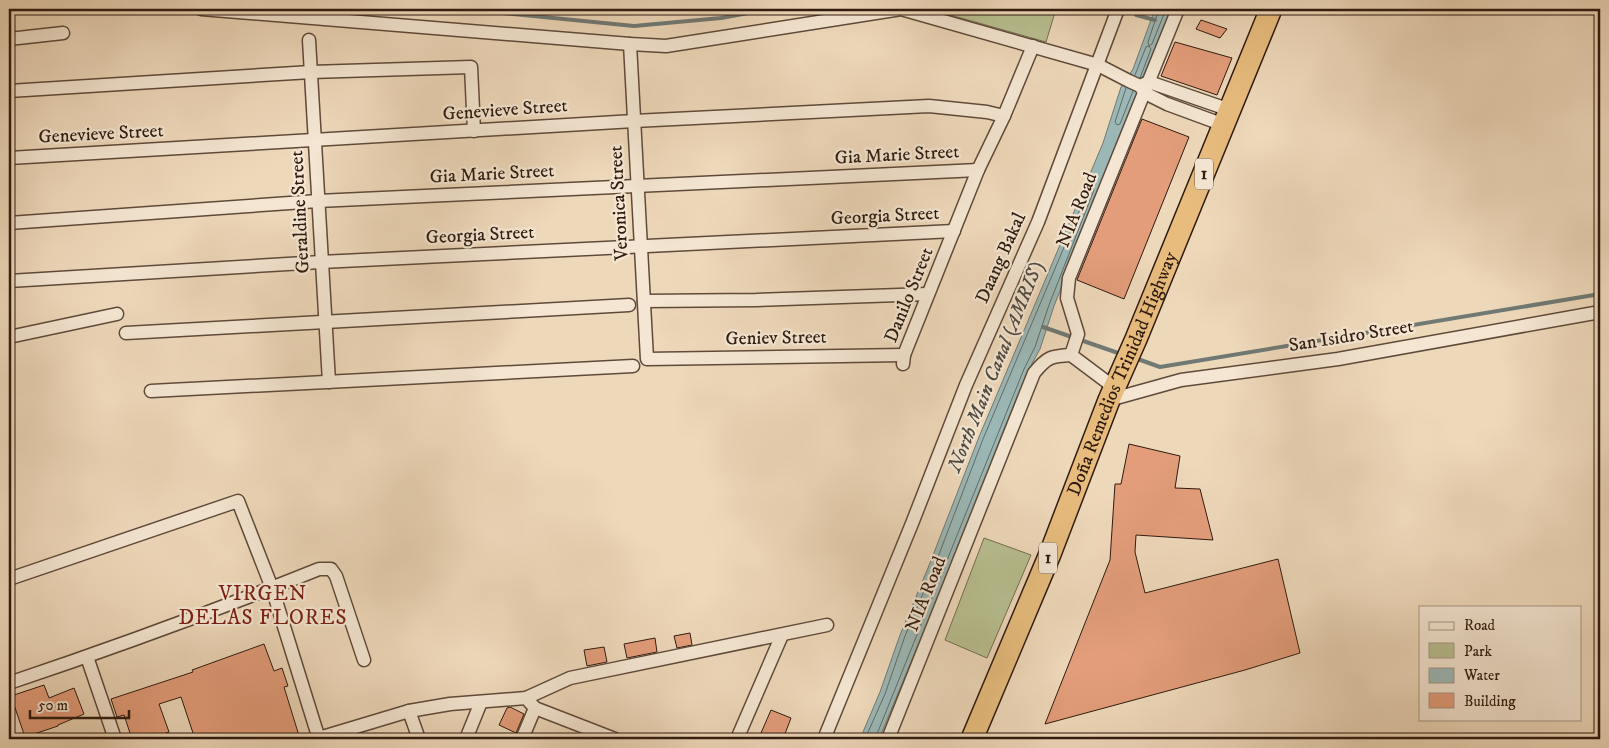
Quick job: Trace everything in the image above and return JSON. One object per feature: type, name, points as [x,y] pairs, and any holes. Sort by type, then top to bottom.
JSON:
[{"type":"highway","name":"Doña Remedios Trinidad Highway","points":[[972,739],[1050,554],[1115,388],[1271,9]]},
{"type":"street","points":[[202,9],[666,46],[901,9],[1098,65],[1141,86],[1227,117]]},
{"type":"street","name":"Daang Bakal","points":[[824,739],[966,385],[1038,222],[1118,9]]},
{"type":"street","name":"NIA Road","points":[[888,739],[1034,373],[1045,360],[1057,356],[1075,344],[1067,298],[1069,278],[1141,86],[1178,9]]},
{"type":"street","points":[[9,39],[63,33]]},
{"type":"street","name":"Geraldine Street","points":[[309,40],[329,382]]},
{"type":"street","name":"Veronica Street","points":[[630,44],[647,359]]},
{"type":"street","name":"Danilo Street","points":[[904,360],[928,294],[978,170],[1004,116],[1033,46]]},
{"type":"street","points":[[9,91],[311,72],[471,67],[474,131]]},
{"type":"street","name":"Genevieve Street","points":[[9,158],[634,121],[929,106],[987,112],[1004,116]]},
{"type":"street","name":"Gia Marie Street","points":[[9,223],[318,201],[978,170]]},
{"type":"street","name":"Georgia Street","points":[[9,280],[321,262],[803,240],[954,231]]},
{"type":"street","points":[[644,301],[756,300],[928,294]]},
{"type":"street","points":[[126,333],[629,305]]},
{"type":"street","name":"San Isidro Street","points":[[1115,388],[1338,359],[1600,312]]},
{"type":"street","points":[[9,337],[117,314]]},
{"type":"street","points":[[1075,344],[1115,388]]},
{"type":"street","name":"Geniev Street","points":[[647,359],[904,360]]},
{"type":"street","points":[[151,391],[632,366]]},
{"type":"street","points":[[9,579],[238,501],[272,588],[319,738],[409,711],[450,704],[526,698],[570,678],[827,625]]},
{"type":"street","points":[[9,683],[87,657],[319,569],[331,569],[336,576],[364,660]]},
{"type":"street","points":[[737,739],[782,635]]},
{"type":"street","points":[[87,657],[115,739]]},
{"type":"street","points":[[526,698],[535,708],[615,739]]},
{"type":"street","points":[[466,739],[481,702]]},
{"type":"street","points":[[522,739],[535,708]]},
{"type":"street","points":[[409,711],[419,739]]},
{"type":"green space","points":[[929,9],[1056,9],[1046,42]]},
{"type":"green space","points":[[984,538],[1031,555],[987,658],[945,640]]},
{"type":"water","name":"North Main Canal (AMRIS)","points":[[1155,9],[1172,9],[1054,306],[1040,349],[1028,371],[958,549],[879,739],[860,739],[979,437],[1103,143],[1121,87],[1133,69]]},
{"type":"building","points":[[1201,20],[1227,29],[1220,38],[1196,29]]},
{"type":"building","points":[[1175,42],[1232,58],[1217,95],[1161,76]]},
{"type":"building","points":[[1142,119],[1189,137],[1124,299],[1077,280]]},
{"type":"building","points":[[1129,444],[1180,456],[1175,488],[1200,489],[1213,540],[1136,535],[1135,552],[1145,593],[1278,559],[1300,653],[1245,670],[1045,724],[1110,560],[1115,484],[1121,484]]},
{"type":"building","points":[[690,633],[692,645],[677,648],[674,636]]},
{"type":"building","points":[[655,638],[657,652],[627,658],[624,644]]},
{"type":"building","points":[[264,644],[274,671],[282,668],[288,686],[284,687],[300,739],[195,739],[181,697],[159,704],[169,732],[148,739],[132,739],[124,715],[117,717],[111,699],[193,672],[192,670]]},
{"type":"building","points":[[604,647],[607,662],[587,666],[584,650]]},
{"type":"building","points":[[44,685],[49,698],[74,688],[84,714],[58,726],[25,737],[11,696]]},
{"type":"building","points":[[510,707],[524,714],[516,733],[499,725],[507,708]]},
{"type":"building","points":[[771,710],[791,718],[783,739],[777,739],[761,733]]},
{"type":"waterway","points":[[463,9],[634,26],[721,18],[770,9]]},
{"type":"waterway","points":[[1136,15],[1155,20]]},
{"type":"waterway","points":[[1135,358],[1160,367],[1600,294]]},
{"type":"waterway","points":[[1043,327],[1121,354]]},
{"type":"district","name":"VIRGEN DELAS FLORES","points":[[263,606]]}]
